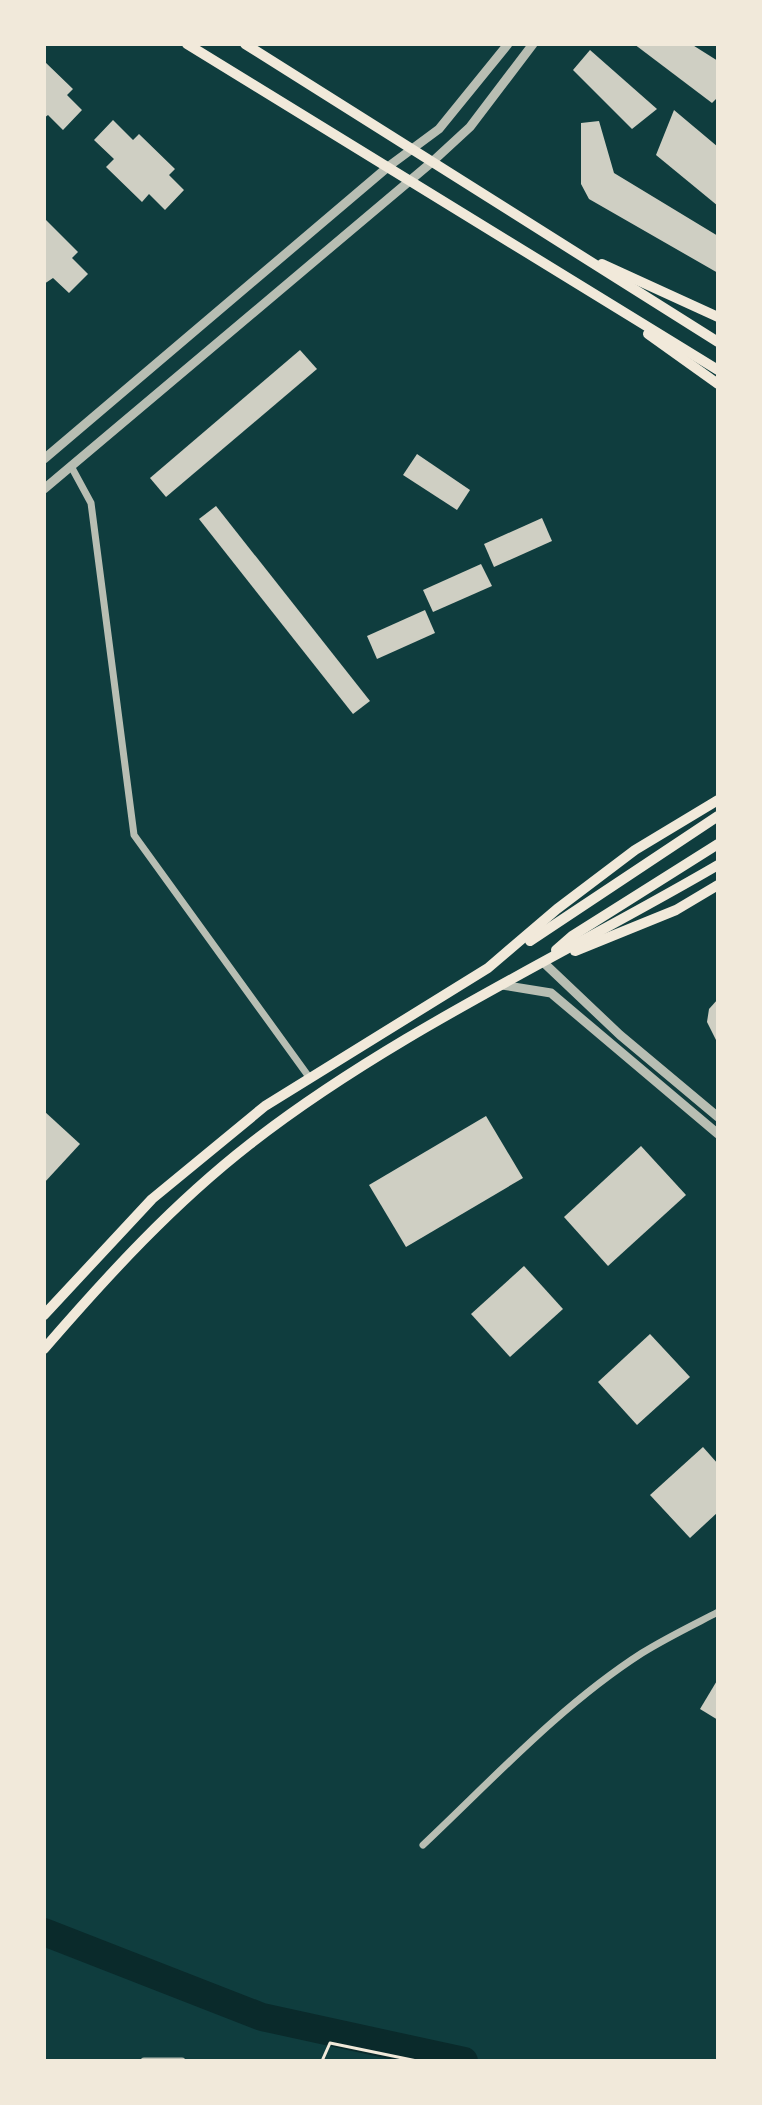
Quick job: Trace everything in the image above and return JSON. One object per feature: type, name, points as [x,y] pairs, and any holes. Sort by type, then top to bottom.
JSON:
[{"type":"main road","points":[[187,44],[718,370]]},
{"type":"main road","points":[[245,44],[718,342]]},
{"type":"main road","points":[[567,249],[718,317]]},
{"type":"main road","points":[[575,281],[718,384]]},
{"type":"main road","points":[[509,954],[557,909],[635,850],[718,800]]},
{"type":"main road","points":[[44,1315],[152,1199],[265,1106],[488,968],[716,817]]},
{"type":"main road","points":[[543,962],[572,936],[718,844]]},
{"type":"main road","points":[[44,1349],[114,1268],[186,1197],[251,1143],[320,1094],[502,985],[718,865]]},
{"type":"main road","points":[[543,962],[676,910],[718,885]]},
{"type":"street","points":[[44,459],[389,166],[414,151],[463,104],[508,44]]},
{"type":"street","points":[[44,489],[432,162],[470,127],[533,44]]},
{"type":"street","points":[[72,468],[91,503],[134,835],[309,1077]]},
{"type":"street","points":[[543,962],[620,1035],[718,1117]]},
{"type":"street","points":[[502,985],[551,993],[718,1134]]},
{"type":"street","points":[[423,1845],[549,1726],[597,1687],[642,1653],[718,1612]]},
{"type":"street","points":[[144,2061],[182,2061]]},
{"type":"path","points":[[322,2061],[330,2043],[417,2061]]},
{"type":"path","points":[[380,2061],[383,2054]]},
{"type":"path","points":[[339,2061],[352,2061]]},
{"type":"building","points":[[634,44],[691,44],[718,61],[718,97],[712,103]]},
{"type":"building","points":[[590,50],[657,109],[632,129],[573,70]]},
{"type":"building","points":[[44,61],[73,89],[67,95],[82,110],[63,130],[48,115],[44,118]]},
{"type":"building","points":[[674,110],[718,147],[718,206],[656,155]]},
{"type":"building","points":[[113,120],[133,140],[139,134],[175,169],[169,175],[184,190],[165,210],[149,194],[142,202],[106,167],[114,159],[94,140]]},
{"type":"building","points":[[599,121],[614,173],[718,236],[718,273],[589,199],[581,184],[581,123]]},
{"type":"building","points":[[44,218],[78,252],[72,258],[88,274],[69,293],[53,278],[44,284]]},
{"type":"building","points":[[300,350],[317,369],[166,497],[150,478]]},
{"type":"building","points":[[417,454],[470,490],[457,510],[403,475]]},
{"type":"building","points":[[216,506],[370,701],[353,714],[199,519]]},
{"type":"building","points":[[542,518],[552,541],[494,567],[484,544]]},
{"type":"building","points":[[481,564],[492,586],[433,612],[423,590]]},
{"type":"building","points":[[425,610],[435,633],[377,659],[367,636]]},
{"type":"building","points":[[718,999],[718,1044],[707,1022],[709,1009]]},
{"type":"building","points":[[44,1111],[80,1144],[44,1183]]},
{"type":"building","points":[[486,1116],[523,1178],[406,1247],[369,1185]]},
{"type":"building","points":[[641,1146],[686,1195],[608,1266],[564,1217]]},
{"type":"building","points":[[524,1266],[563,1309],[510,1357],[471,1314]]},
{"type":"building","points":[[650,1334],[690,1377],[637,1425],[598,1382]]},
{"type":"building","points":[[703,1447],[718,1464],[718,1512],[690,1538],[650,1495]]},
{"type":"building","points":[[718,1679],[718,1720],[700,1709]]},
{"type":"waterway","points":[[44,1932],[262,2017],[464,2061]]}]
